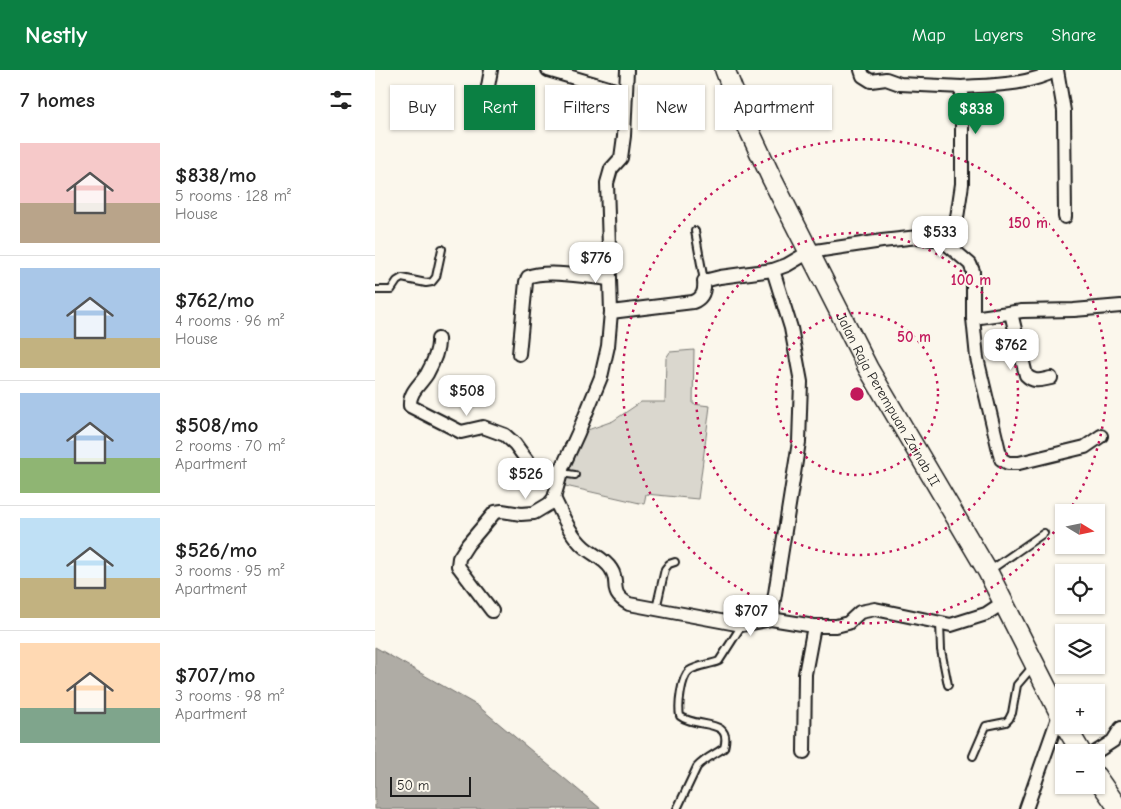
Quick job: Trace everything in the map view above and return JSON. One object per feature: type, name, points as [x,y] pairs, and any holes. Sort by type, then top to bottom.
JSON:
[{"type":"main road","name":"Jalan Raja Perempuan Zainab II","points":[[725,70],[744,119],[764,162],[869,368],[988,572],[1055,705]]},
{"type":"main road","points":[[1105,789],[1119,809]]},
{"type":"street","points":[[488,85],[491,70]]},
{"type":"street","points":[[548,70],[598,85]]},
{"type":"street","points":[[626,85],[627,70]]},
{"type":"street","points":[[861,70],[863,76],[871,81],[886,79],[900,84],[962,87],[1001,85],[1038,79],[1057,70],[1064,111],[1065,217]]},
{"type":"street","points":[[942,240],[952,235],[955,231],[962,184],[962,87]]},
{"type":"street","points":[[492,611],[457,563],[473,538],[495,512],[534,513],[549,504],[554,498],[561,473],[601,377],[608,346],[611,312],[607,183],[611,169],[621,158],[624,130]]},
{"type":"street","points":[[611,312],[693,302],[701,297],[704,281],[773,270],[787,265],[810,252],[918,237],[942,240],[970,264],[973,271],[973,318],[977,358],[1001,459],[1008,463],[1019,462],[1085,447],[1101,436]]},
{"type":"street","points":[[771,619],[799,442],[801,382],[791,328],[773,270]]},
{"type":"street","points":[[519,354],[528,276],[550,274],[610,279]]},
{"type":"street","points":[[973,318],[1011,313],[1121,306]]},
{"type":"street","points":[[1011,313],[1026,375],[1036,381],[1051,378]]},
{"type":"street","points":[[438,339],[438,345],[431,364],[426,375],[411,396],[410,406],[461,432],[483,427],[505,435],[515,444],[531,466],[561,473]]},
{"type":"street","points":[[554,498],[583,546],[611,569],[615,590],[620,599],[629,604],[742,625],[771,619],[814,626],[843,625],[860,612],[875,609],[951,625],[986,614],[1004,602]]},
{"type":"street","points":[[804,752],[805,674],[814,626]]},
{"type":"street","points":[[1105,746],[1113,741],[1121,728]]},
{"type":"street","points":[[1027,809],[1058,734]]},
{"type":"lane","points":[[695,231],[704,281]]},
{"type":"lane","points":[[375,290],[391,290],[397,281],[402,278],[426,283],[432,282],[436,276],[442,249]]},
{"type":"lane","points":[[561,473],[575,475]]},
{"type":"lane","points":[[988,572],[1044,533]]},
{"type":"lane","points":[[656,609],[665,569],[669,564],[675,562]]},
{"type":"lane","points":[[940,623],[941,650],[948,685]]},
{"type":"lane","points":[[677,809],[697,767],[702,761],[724,748],[726,741],[725,733],[721,728],[685,721],[679,716],[678,707],[684,678],[693,669],[719,661],[742,625]]},
{"type":"lane","points":[[973,756],[986,726],[1006,722],[1009,719],[1012,713],[1017,685],[1034,664]]},
{"type":"shaded area","points":[[694,350],[693,404],[710,406],[698,499],[646,494],[644,504],[561,485],[582,432],[613,421],[641,402],[665,402],[666,358],[670,352]]},
{"type":"shaded area","points":[[375,647],[478,706],[601,809],[375,809]]}]
